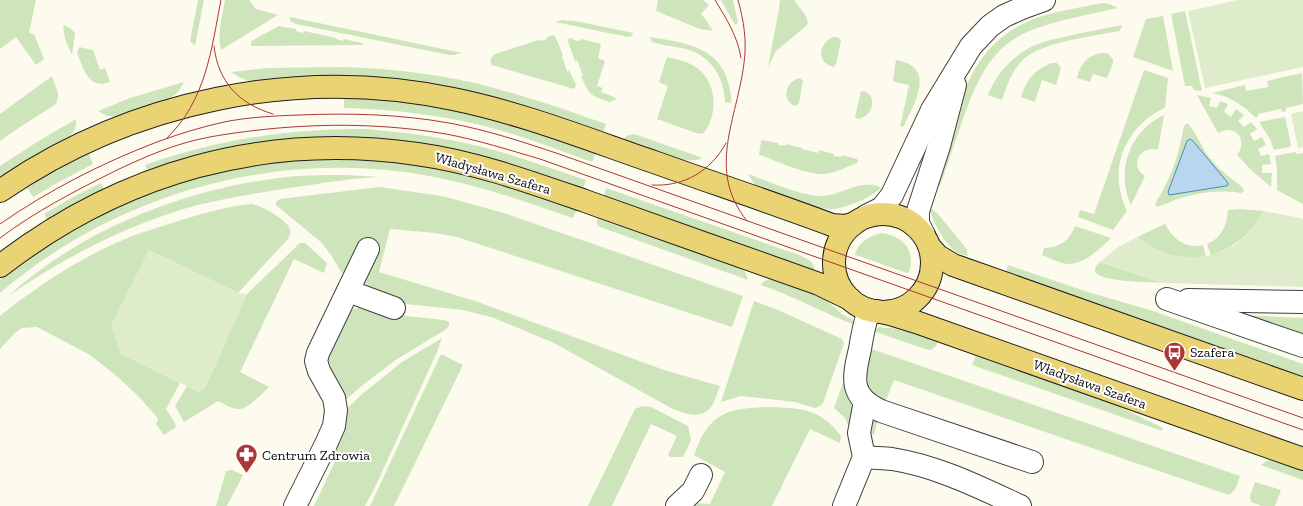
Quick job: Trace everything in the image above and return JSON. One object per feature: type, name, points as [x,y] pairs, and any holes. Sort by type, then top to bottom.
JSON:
[{"type":"main road","points":[[0,191],[36,168],[75,147],[135,122],[172,110],[226,97],[269,91],[318,88],[397,90],[434,95],[496,109],[568,132],[832,225],[845,226],[859,220],[884,213],[895,215],[912,222],[938,256],[953,265],[1303,389]]},
{"type":"main road","name":"Władysława Szafera","points":[[0,266],[46,233],[78,214],[123,192],[160,178],[206,164],[246,155],[298,149],[353,148],[426,155],[508,175],[819,284],[850,299]]},
{"type":"main road","points":[[859,220],[846,229],[840,239],[835,252],[835,274],[839,285],[850,299],[859,306],[873,311],[888,312],[900,309],[910,304],[921,294],[927,284],[932,269],[932,257],[927,240]]},
{"type":"main road","name":"Władysława Szafera","points":[[873,311],[890,314],[916,322],[1303,459]]},
{"type":"street","points":[[859,220],[882,208],[892,196],[932,110],[973,43],[982,33],[997,21],[1022,8],[1044,0]]},
{"type":"street","points":[[927,240],[918,223],[918,211],[940,142],[960,62]]},
{"type":"street","points":[[295,506],[334,426],[336,410],[334,398],[319,370],[316,360],[368,249]]},
{"type":"street","points":[[348,291],[394,308]]},
{"type":"street","points":[[1303,302],[1167,299],[1303,346]]},
{"type":"street","points":[[873,311],[865,324],[854,375],[855,384],[858,391],[869,405],[882,411],[1032,462]]},
{"type":"street","points":[[844,506],[864,457],[859,433],[865,401]]},
{"type":"street","points":[[864,457],[892,459],[921,466],[961,479],[1020,506]]},
{"type":"street","points":[[677,506],[693,491],[701,476]]},
{"type":"green space","points":[[0,0],[36,0],[29,33],[34,34],[44,59],[36,65],[16,37],[0,49]]},
{"type":"green space","points":[[198,0],[204,0],[195,46],[190,41]]},
{"type":"green space","points":[[225,0],[249,0],[256,9],[278,15],[221,50],[221,19]]},
{"type":"green space","points":[[658,0],[703,0],[709,5],[701,14],[713,31],[700,29],[656,11]]},
{"type":"green space","points":[[721,0],[733,0],[738,23],[735,25]]},
{"type":"green space","points":[[780,0],[794,0],[806,16],[808,23],[776,51],[768,67],[779,9]]},
{"type":"green space","points":[[1238,0],[1303,0],[1303,67],[1205,88],[1188,11]]},
{"type":"green space","points":[[1103,3],[1118,8],[1049,24],[1013,39],[1001,49],[983,72],[976,85],[940,186],[933,183],[971,75],[985,54],[998,40],[1013,29],[1029,21],[1056,12]]},
{"type":"green space","points":[[1185,11],[1202,91],[1194,90],[1192,86],[1185,86],[1171,14]]},
{"type":"green space","points":[[1163,16],[1173,71],[1133,57],[1146,19]]},
{"type":"green space","points":[[290,17],[462,53],[449,55],[296,24],[290,21]]},
{"type":"green space","points":[[562,20],[581,22],[633,33],[632,36],[628,37],[555,22]]},
{"type":"green space","points":[[63,25],[70,28],[75,33],[72,55],[65,39]]},
{"type":"green space","points":[[1122,25],[1119,31],[1070,40],[1045,47],[1035,52],[1026,57],[1017,66],[1008,82],[1002,100],[988,95],[997,78],[1010,62],[1035,45],[1052,39]]},
{"type":"green space","points":[[279,26],[296,29],[296,31],[303,33],[304,31],[343,41],[344,39],[362,43],[363,45],[251,46],[251,42],[255,39]]},
{"type":"green space","points":[[553,35],[555,36],[563,55],[562,56],[567,71],[569,70],[576,85],[574,89],[492,65],[490,61],[495,54],[539,40],[547,39],[547,37]]},
{"type":"green space","points":[[650,37],[684,43],[704,51],[713,58],[726,76],[731,93],[731,103],[725,102],[719,76],[709,62],[695,52],[652,42]]},
{"type":"green space","points":[[833,37],[838,37],[841,41],[834,67],[824,62],[821,53],[824,44]]},
{"type":"green space","points":[[573,38],[573,40],[580,41],[581,39],[601,44],[598,58],[605,61],[597,86],[603,88],[601,92],[616,98],[615,100],[609,102],[594,96],[588,91],[581,76],[583,75],[577,60],[575,61],[568,42],[568,39]]},
{"type":"green space","points":[[79,47],[93,50],[100,70],[105,68],[110,82],[103,84],[92,81],[85,71],[77,53]]},
{"type":"green space","points":[[1107,53],[1113,59],[1113,63],[1107,78],[1093,74],[1090,82],[1077,78],[1085,61],[1091,56]]},
{"type":"green space","points":[[667,57],[681,60],[694,66],[702,72],[711,88],[713,97],[712,116],[704,133],[699,134],[657,119],[668,86],[659,82]]},
{"type":"green space","points":[[896,60],[909,64],[916,70],[920,87],[904,126],[900,127],[909,85],[895,82],[893,80]]},
{"type":"green space","points":[[1052,63],[1057,63],[1061,68],[1056,85],[1042,80],[1035,102],[1021,97],[1032,76],[1040,69]]},
{"type":"green space","points":[[338,67],[397,70],[436,75],[475,83],[522,96],[606,124],[603,134],[536,111],[249,81],[231,72],[267,68]]},
{"type":"green space","points":[[1144,70],[1168,78],[1165,108],[1143,122],[1128,141],[1123,152],[1119,177],[1121,195],[1127,211],[1113,230],[1078,217],[1080,210],[1094,214]]},
{"type":"green space","points":[[1302,73],[1303,104],[1286,108],[1286,111],[1282,112],[1281,109],[1258,114],[1258,117],[1255,117],[1235,102],[1224,96],[1212,93],[1245,85],[1246,91],[1268,87],[1267,81]]},
{"type":"green space","points":[[52,76],[58,93],[56,104],[0,141],[0,114]]},
{"type":"green space","points":[[800,78],[803,81],[799,103],[795,106],[787,100],[786,95],[788,87],[791,83]]},
{"type":"green space","points":[[184,82],[178,92],[169,99],[119,117],[107,116],[98,111],[130,98]]},
{"type":"green space","points":[[861,91],[870,95],[872,104],[868,114],[858,119],[855,117]]},
{"type":"green space","points":[[1197,95],[1211,98],[1209,106],[1217,108],[1220,101],[1228,104],[1224,112],[1231,117],[1236,109],[1244,115],[1238,121],[1244,127],[1251,122],[1257,129],[1250,134],[1254,141],[1262,137],[1266,145],[1258,149],[1261,156],[1269,154],[1271,164],[1262,165],[1262,173],[1272,173],[1271,187],[1251,170],[1237,155],[1241,147],[1241,139],[1239,136],[1233,131],[1228,130],[1218,133]]},
{"type":"green space","points":[[344,97],[436,106],[477,116],[479,115],[480,117],[483,116],[596,153],[592,162],[541,143],[488,127],[453,119],[417,113],[344,108]]},
{"type":"green space","points":[[1303,111],[1303,147],[1298,148],[1291,114]]},
{"type":"green space","points":[[1164,115],[1158,150],[1151,149],[1141,153],[1138,157],[1138,167],[1140,172],[1145,176],[1131,205],[1126,192],[1125,178],[1125,165],[1129,153],[1134,141],[1142,131],[1152,122]]},
{"type":"green space","points":[[1285,117],[1291,145],[1290,147],[1274,150],[1270,139],[1259,122]]},
{"type":"green space","points":[[76,119],[74,131],[65,140],[8,173],[0,176],[0,166]]},
{"type":"green space","points":[[1187,123],[1189,125],[1213,161],[1242,187],[1244,191],[1241,193],[1211,192],[1196,194],[1157,207],[1155,204],[1174,166],[1184,126]],"holes":[[[1191,139],[1227,182],[1227,186],[1169,195],[1168,192],[1187,141]]]},
{"type":"green space","points":[[365,129],[422,135],[478,146],[586,180],[583,189],[388,140],[345,138],[286,140],[245,145],[194,156],[148,171],[145,165],[200,148],[254,137],[308,131]]},
{"type":"green space","points":[[634,134],[703,158],[685,160],[663,156],[623,141],[626,136]]},
{"type":"green space","points":[[762,140],[778,143],[778,145],[786,146],[786,144],[818,153],[819,150],[834,154],[834,156],[842,157],[842,155],[857,159],[858,161],[857,163],[837,171],[817,174],[792,167],[760,155]]},
{"type":"green space","points":[[88,152],[93,164],[33,197],[26,186]]},
{"type":"green space","points":[[1295,152],[1297,154],[1303,153],[1303,204],[1277,190],[1277,169],[1275,156]]},
{"type":"green space","points":[[309,158],[360,158],[436,167],[500,183],[577,209],[573,218],[502,194],[466,184],[429,176],[372,169],[314,168],[257,174],[201,186],[147,205],[95,229],[46,258],[0,293],[0,280],[33,255],[68,232],[104,213],[142,196],[180,183],[220,172],[261,164]]},
{"type":"green space","points":[[748,174],[804,194],[822,196],[867,185],[874,185],[881,188],[853,204],[836,209],[822,208],[821,211],[763,190],[755,185]]},
{"type":"green space","points":[[345,175],[380,177],[359,178],[223,199],[180,210],[134,227],[68,258],[7,297],[36,273],[99,233],[134,217],[169,204],[241,184],[278,178]]},
{"type":"green space","points":[[101,183],[104,189],[47,220],[44,214]]},
{"type":"green space","points":[[379,187],[442,196],[504,213],[743,296],[732,327],[457,237],[435,233],[390,229],[379,272],[475,301],[667,371],[720,386],[713,404],[704,413],[694,415],[688,414],[671,408],[554,343],[494,318],[463,310],[397,303],[368,288],[364,281],[341,272],[322,243],[276,205],[276,202],[280,199]]},
{"type":"green space","points":[[606,188],[799,255],[811,262],[814,269],[812,270],[604,197]]},
{"type":"green space","points":[[252,204],[267,210],[283,220],[289,227],[290,233],[288,239],[238,293],[149,250],[120,353],[180,383],[166,409],[176,427],[164,435],[156,424],[158,419],[157,417],[119,378],[90,355],[37,327],[22,328],[15,333],[0,349],[0,316],[64,270],[99,251],[135,235],[208,212],[234,206]]},
{"type":"green space","points":[[930,208],[938,214],[966,248],[968,256],[956,252],[943,238],[933,219]]},
{"type":"green space","points":[[1240,209],[1264,211],[1259,220],[1248,233],[1236,243],[1211,256],[1207,244],[1220,235],[1225,226],[1228,210]]},
{"type":"green space","points":[[1264,211],[1303,219],[1303,287],[1162,283],[1100,262],[1118,247],[1137,237],[1166,253],[1181,257],[1211,255],[1226,250],[1240,241],[1252,229]]},
{"type":"green space","points":[[597,216],[740,267],[746,273],[748,280],[600,227],[597,224]]},
{"type":"green space","points":[[1165,224],[1180,242],[1191,246],[1203,245],[1206,257],[1179,257],[1152,247],[1137,237]]},
{"type":"green space","points":[[1075,226],[1111,238],[1092,255],[1075,263],[1062,263],[1042,255],[1044,248],[1060,245],[1064,242],[1070,236]]},
{"type":"green space","points":[[882,233],[896,237],[906,245],[911,257],[909,272],[907,273],[856,255],[855,253],[857,249],[863,242],[869,237]]},
{"type":"green space","points":[[300,243],[305,243],[327,263],[324,273],[294,259],[240,372],[269,387],[255,401],[242,409],[228,406],[218,401],[184,422],[175,406],[187,386],[199,392],[205,388],[247,294]]},
{"type":"green space","points":[[149,250],[238,293],[247,294],[205,388],[199,392],[120,353],[111,325]]},
{"type":"green space","points":[[1100,262],[1162,283],[1117,280],[1100,276],[1095,270]]},
{"type":"green space","points":[[1008,265],[1088,292],[1153,311],[1303,364],[1303,378],[1006,273]]},
{"type":"green space","points":[[769,279],[776,280],[828,299],[827,301],[841,313],[850,319],[851,318],[855,325],[761,285]]},
{"type":"green space","points":[[754,301],[778,310],[842,339],[844,343],[823,403],[820,406],[815,408],[795,402],[741,396],[721,402]]},
{"type":"green space","points":[[365,307],[397,315],[444,320],[449,322],[449,326],[445,330],[397,359],[341,404],[328,377],[327,346],[345,316],[353,309]]},
{"type":"green space","points":[[1237,315],[1303,318],[1303,338]]},
{"type":"green space","points":[[881,326],[882,328],[905,331],[906,329],[938,340],[936,346],[931,350],[925,349],[873,331]]},
{"type":"green space","points":[[442,338],[437,352],[365,506],[314,506],[337,457],[333,443],[342,414],[361,395],[402,362]]},
{"type":"green space","points":[[866,347],[1240,476],[1235,489],[1229,495],[894,380],[884,405],[873,401],[861,367]]},
{"type":"green space","points":[[441,354],[463,365],[394,506],[370,506]]},
{"type":"green space","points":[[976,354],[980,357],[981,355],[1118,406],[1163,428],[1162,431],[972,365]]},
{"type":"green space","points":[[848,369],[879,416],[874,435],[848,425],[845,418],[834,408]]},
{"type":"green space","points":[[642,406],[651,407],[688,426],[691,440],[683,457],[671,457],[668,455],[677,436],[651,424],[612,506],[588,506],[635,409]]},
{"type":"green space","points":[[765,407],[798,409],[816,414],[833,426],[841,436],[840,443],[810,429],[772,506],[690,506],[693,503],[710,504],[725,472],[694,455],[700,439],[707,428],[721,416],[735,410]]},
{"type":"green space","points":[[1273,460],[1303,470],[1303,480],[1261,465],[1266,461]]},
{"type":"green space","points":[[232,470],[243,475],[227,506],[216,506],[226,471]]},
{"type":"green space","points":[[1255,482],[1281,490],[1275,506],[1262,506],[1251,502],[1250,496]]},
{"type":"water","points":[[1190,139],[1228,183],[1228,185],[1169,195],[1168,192],[1187,141]]},
{"type":"tram line","points":[[167,138],[180,123],[199,91],[210,56],[221,0]]},
{"type":"tram line","points":[[715,0],[734,35],[741,58]]},
{"type":"tram line","points":[[738,0],[742,16],[745,55],[731,125],[726,164],[728,183],[735,202],[747,221]]},
{"type":"tram line","points":[[214,46],[216,59],[220,70],[225,81],[232,90],[240,98],[250,104],[273,114]]},
{"type":"tram line","points":[[0,224],[37,200],[96,168],[157,142],[215,124],[252,118],[318,114],[374,115],[430,120],[491,133],[559,154],[1303,418]]},
{"type":"tram line","points":[[0,238],[42,210],[124,167],[169,148],[208,137],[268,129],[335,125],[380,126],[446,134],[493,145],[540,159],[1303,430]]},
{"type":"tram line","points":[[652,185],[675,183],[686,180],[695,175],[713,162],[726,143]]},
{"type":"place","name":"Szafera","points":[[1174,372]]},
{"type":"place","name":"Centrum Zdrowia","points":[[247,474]]}]
